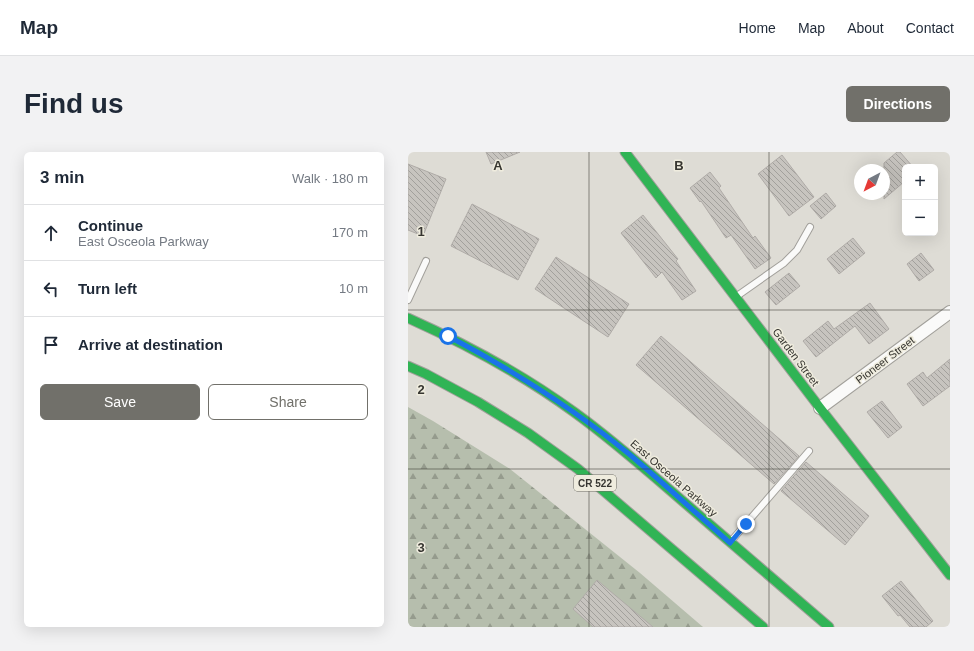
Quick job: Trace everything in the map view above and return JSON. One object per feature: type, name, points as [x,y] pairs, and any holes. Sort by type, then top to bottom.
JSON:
[{"type":"main road","name":"Garden Street","points":[[625,152],[820,408],[950,575]]},
{"type":"main road","name":"East Osceola Parkway","points":[[408,318],[448,336],[491,359],[528,381],[574,412],[628,454],[829,627]]},
{"type":"main road","name":"CR 522","points":[[408,366],[478,402],[528,433],[566,460],[762,627]]},
{"type":"street","name":"Pioneer Street","points":[[820,408],[950,312]]},
{"type":"lane","points":[[736,297],[784,263],[797,250],[810,227]]},
{"type":"lane","points":[[408,300],[426,261]]},
{"type":"lane","points":[[730,543],[809,451]]},
{"type":"green space","points":[[408,407],[510,469],[640,573],[703,627],[408,627]]},
{"type":"building","points":[[486,152],[520,152],[491,164]]},
{"type":"building","points":[[897,152],[900,152],[910,164],[902,164],[902,184],[890,194],[890,164],[884,163]]},
{"type":"building","points":[[782,155],[814,197],[789,216],[758,174]]},
{"type":"building","points":[[408,164],[446,179],[423,236],[408,230]]},
{"type":"building","points":[[710,172],[721,186],[719,188],[753,238],[755,236],[771,258],[755,269],[731,235],[726,238],[701,201],[700,202],[690,188]]},
{"type":"building","points":[[826,193],[836,206],[821,219],[810,206]]},
{"type":"building","points":[[472,204],[539,239],[518,280],[451,246]]},
{"type":"building","points":[[643,215],[678,259],[676,261],[696,291],[682,300],[662,272],[656,278],[621,233]]},
{"type":"building","points":[[853,238],[865,253],[839,274],[827,259]]},
{"type":"building","points":[[921,253],[934,270],[919,281],[907,264]]},
{"type":"building","points":[[556,257],[629,304],[608,337],[535,289]]},
{"type":"building","points":[[789,273],[800,286],[776,305],[765,292]]},
{"type":"building","points":[[870,303],[889,329],[869,344],[855,326],[816,357],[803,341],[828,321],[834,329]]},
{"type":"building","points":[[661,336],[799,456],[774,484],[636,365]]},
{"type":"building","points":[[950,359],[950,386],[923,406],[907,384],[923,372],[927,378]]},
{"type":"building","points":[[882,401],[902,427],[888,438],[867,412]]},
{"type":"building","points":[[806,462],[869,516],[845,545],[781,491]]},
{"type":"building","points":[[597,580],[653,627],[593,627],[573,609]]},
{"type":"building","points":[[901,581],[933,621],[926,627],[910,627],[900,615],[898,616],[882,596]]},
{"type":"traffic: fast","points":[[625,152],[820,408],[950,575]]},
{"type":"traffic: fast","points":[[408,318],[493,360],[514,372],[574,412],[631,457],[829,627]]},
{"type":"traffic: fast","points":[[408,366],[478,402],[528,433],[578,469],[763,627]]},
{"type":"route","points":[[448,336],[528,381],[574,412],[628,454],[730,543],[746,524]]}]
